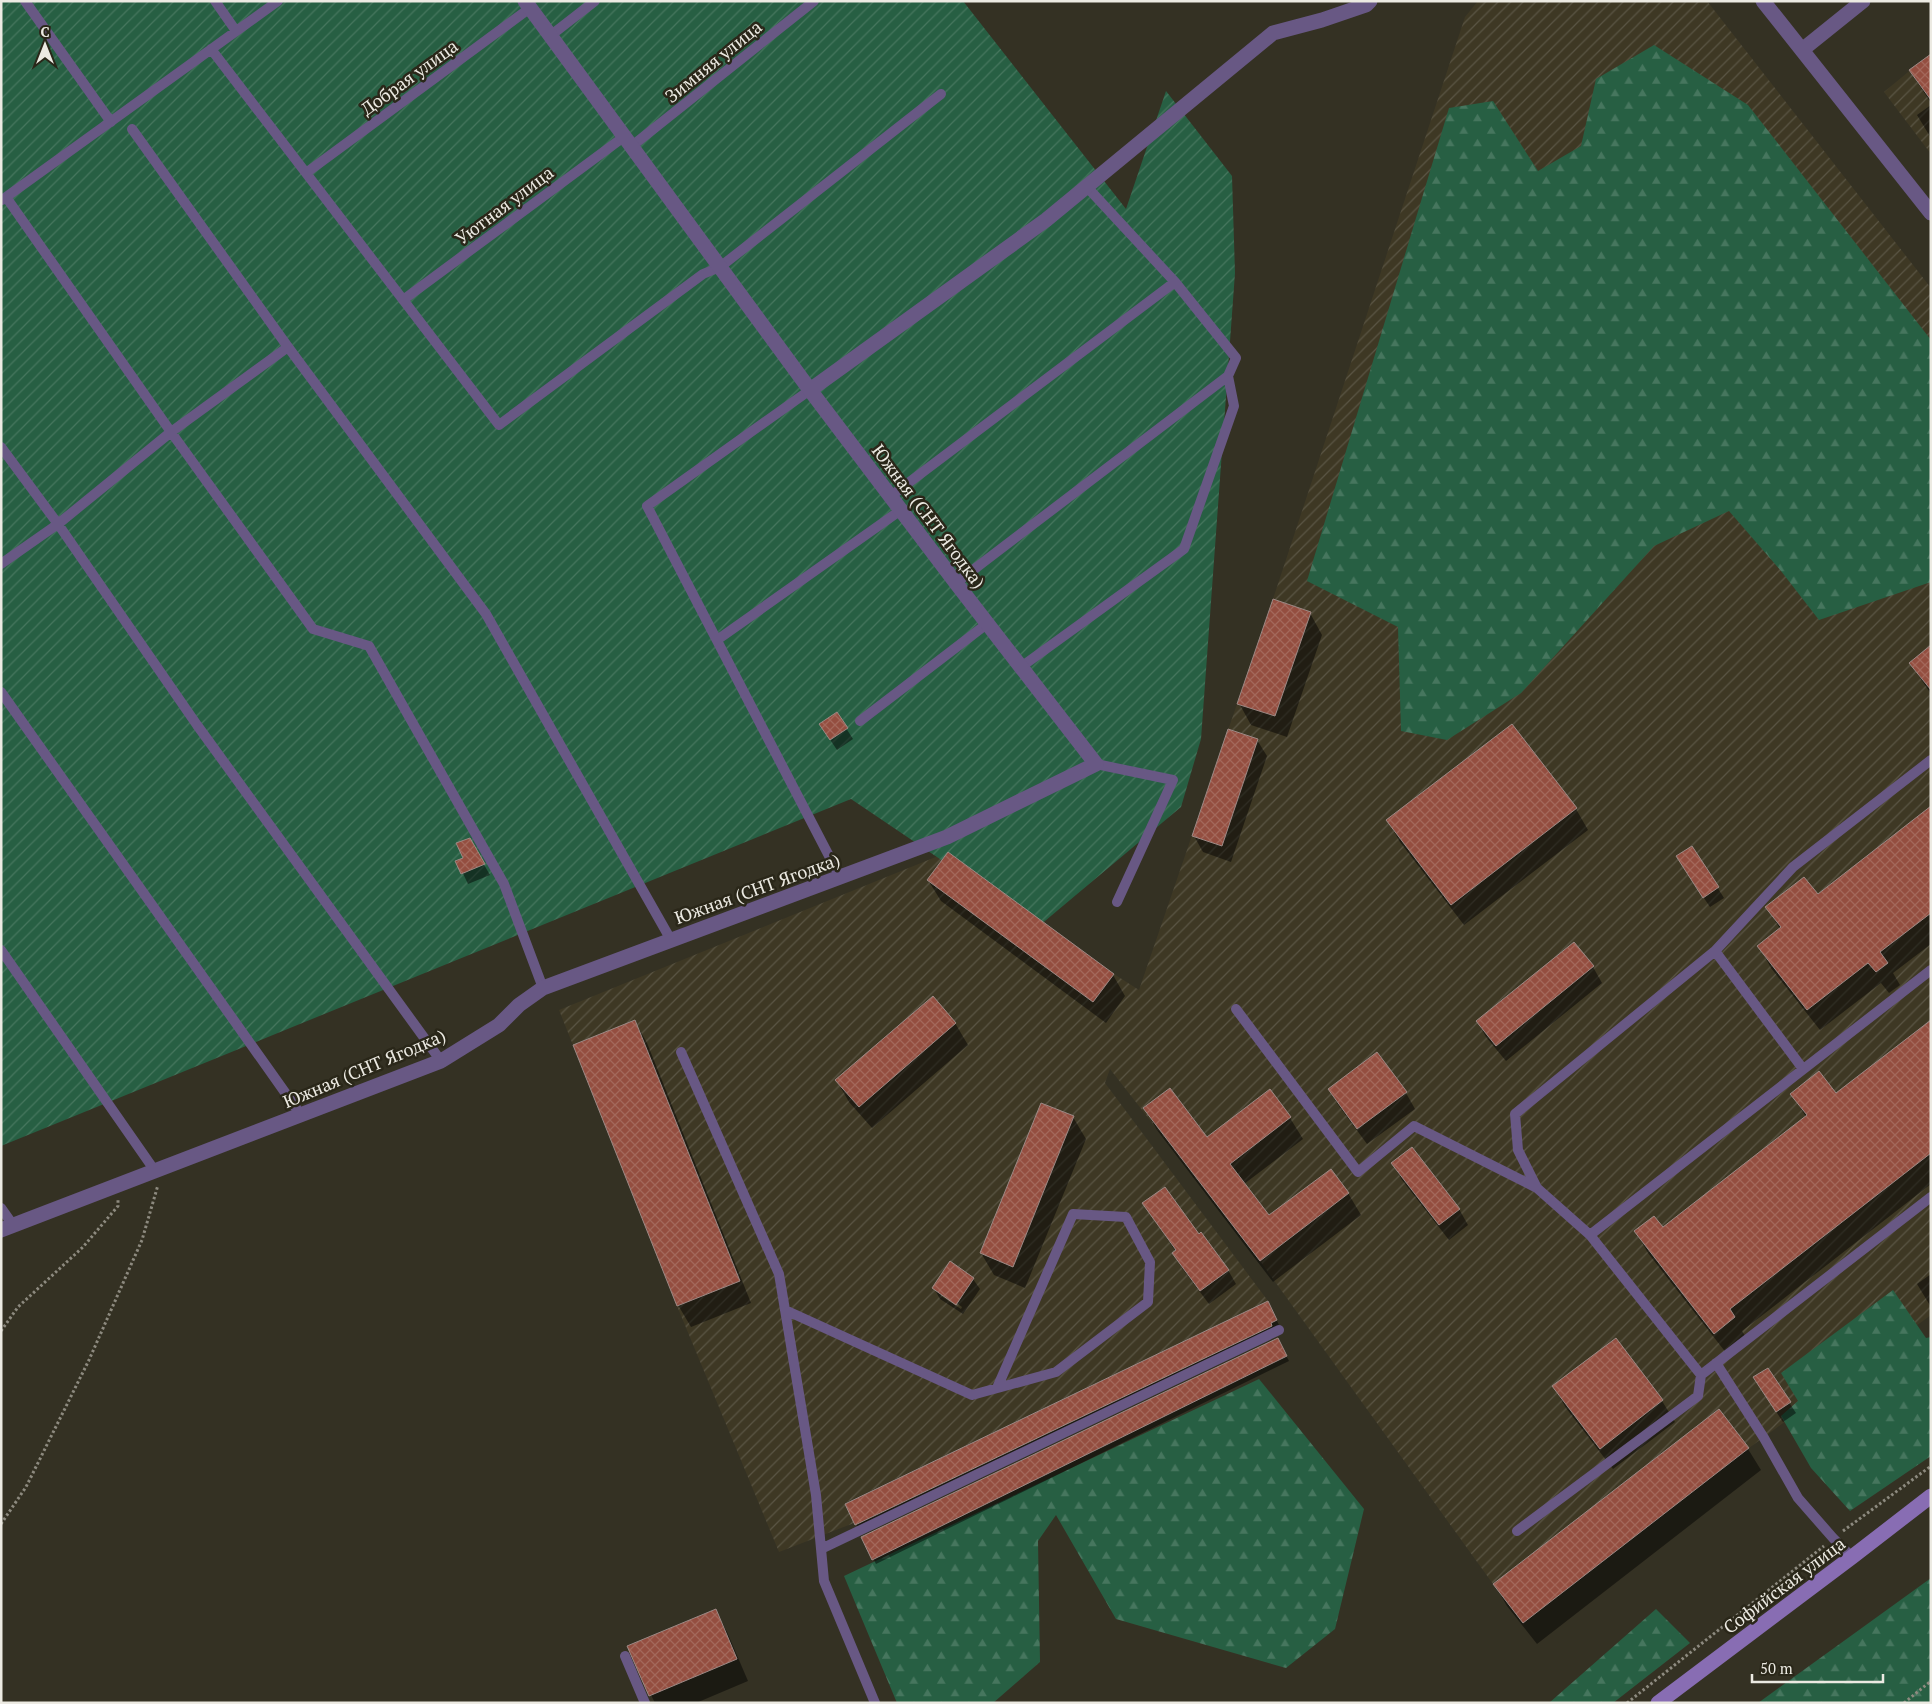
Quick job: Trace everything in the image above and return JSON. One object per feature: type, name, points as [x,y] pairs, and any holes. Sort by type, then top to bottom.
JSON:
[{"type":"main road","name":"Софийская улица","points":[[1658,1703],[1852,1558],[1931,1496]]},
{"type":"street","points":[[810,390],[1046,220],[1273,33],[1322,20],[1366,5],[1370,1]]},
{"type":"street","points":[[1763,1],[1931,213]]},
{"type":"street","points":[[1802,50],[1863,1]]},
{"type":"street","name":"Южная (СНТ Ягодка)","points":[[7,1228],[441,1061],[499,1026],[520,1005],[544,988],[947,837],[1096,764],[810,390],[528,4]]},
{"type":"lane","points":[[25,1],[111,122]]},
{"type":"lane","points":[[215,1],[236,31]]},
{"type":"lane","points":[[278,1],[4,199],[313,629],[369,646],[504,884],[544,988]]},
{"type":"lane","points":[[550,36],[595,1]]},
{"type":"lane","name":"Зимняя улица","points":[[628,141],[814,1]]},
{"type":"lane","name":"Добрая улица","points":[[306,173],[528,4]]},
{"type":"lane","points":[[211,49],[499,425],[703,274],[720,267],[941,94]]},
{"type":"lane","points":[[132,130],[288,347],[486,614],[671,940]]},
{"type":"lane","name":"Уютная улица","points":[[403,300],[628,141]]},
{"type":"lane","points":[[956,583],[1228,376],[1236,358],[1175,282],[1087,187]]},
{"type":"lane","points":[[891,496],[1175,282]]},
{"type":"lane","points":[[1,564],[58,524],[171,432],[288,347]]},
{"type":"lane","points":[[1021,667],[1184,549],[1234,406],[1228,376]]},
{"type":"lane","points":[[810,390],[648,506],[840,877]]},
{"type":"lane","points":[[1,447],[58,524],[197,725],[441,1061]]},
{"type":"lane","points":[[717,640],[901,510]]},
{"type":"lane","points":[[860,721],[988,623]]},
{"type":"lane","points":[[1,692],[302,1115]]},
{"type":"lane","points":[[1537,1188],[1518,1150],[1515,1114],[1715,951],[1793,867],[1931,760]]},
{"type":"lane","points":[[1096,764],[1173,780],[1117,902]]},
{"type":"lane","points":[[1,950],[159,1170]]},
{"type":"lane","points":[[1715,951],[1803,1069]]},
{"type":"lane","points":[[1590,1235],[1931,970]]},
{"type":"lane","points":[[1236,1009],[1358,1172],[1414,1126],[1537,1188],[1590,1235],[1701,1376]]},
{"type":"lane","points":[[681,1052],[779,1274],[816,1495],[824,1581],[875,1703]]},
{"type":"lane","points":[[1517,1531],[1698,1396],[1701,1376],[1931,1197]]},
{"type":"lane","points":[[1,1208],[7,1228]]},
{"type":"lane","points":[[785,1310],[972,1395],[1056,1372],[1148,1302],[1150,1262],[1126,1217],[1073,1214],[997,1388]]},
{"type":"lane","points":[[821,1549],[1279,1330]]},
{"type":"lane","points":[[1716,1364],[1764,1438],[1798,1498],[1852,1558]]},
{"type":"lane","points":[[625,1656],[644,1703]]},
{"type":"path","points":[[1,1524],[26,1487],[88,1360],[142,1240],[159,1170]]},
{"type":"path","points":[[1,1331],[18,1307],[83,1247],[118,1206],[119,1185]]},
{"type":"path","points":[[1627,1703],[1833,1538],[1931,1466]]},
{"type":"path","points":[[1904,1703],[1931,1680]]},
{"type":"shaded area","points":[[1478,1],[1707,1],[1931,288],[1931,1315],[1749,1448],[1523,1623],[1260,1261],[1110,1069],[1105,1083],[1268,1301],[845,1503],[854,1523],[779,1552],[677,1306],[559,1010],[948,852],[1114,974],[1139,990],[1273,599],[1465,17]]},
{"type":"shaded area","points":[[1931,53],[1931,154],[1884,92]]},
{"type":"green space","points":[[1,1],[963,1],[1126,209],[1166,91],[1232,176],[1235,273],[1201,739],[1181,807],[1039,926],[851,799],[1,1146]]},
{"type":"green space","points":[[1654,45],[1748,105],[1931,340],[1931,582],[1819,620],[1781,571],[1729,511],[1654,546],[1521,693],[1447,740],[1401,731],[1398,627],[1307,581],[1449,108],[1493,101],[1538,171],[1581,146],[1596,79]]},
{"type":"green space","points":[[1893,1290],[1926,1338],[1931,1337],[1931,1456],[1850,1511],[1811,1468],[1781,1416],[1798,1401],[1781,1373]]},
{"type":"green space","points":[[1259,1379],[1364,1509],[1335,1629],[1286,1668],[1116,1619],[1056,1515],[1038,1541],[1040,1662],[993,1703],[897,1703],[844,1576]]},
{"type":"green space","points":[[1931,1578],[1931,1703],[1758,1703]]},
{"type":"green space","points":[[1656,1609],[1690,1643],[1613,1703],[1549,1703]]},
{"type":"building","points":[[1931,54],[1931,100],[1909,70]]},
{"type":"building","points":[[1273,599],[1311,612],[1275,716],[1237,704]]},
{"type":"building","points":[[1931,645],[1931,690],[1909,663]]},
{"type":"building","points":[[837,712],[848,728],[830,740],[819,724]]},
{"type":"building","points":[[1512,724],[1577,808],[1451,905],[1386,820]]},
{"type":"building","points":[[1228,729],[1258,739],[1222,846],[1192,836]]},
{"type":"building","points":[[1931,806],[1931,913],[1880,952],[1888,963],[1876,972],[1868,963],[1807,1010],[1757,946],[1781,927],[1765,907],[1804,877],[1818,894]]},
{"type":"building","points":[[470,838],[485,864],[461,874],[455,861],[463,858],[456,843]]},
{"type":"building","points":[[1692,846],[1719,887],[1703,898],[1676,856]]},
{"type":"building","points":[[948,852],[1114,974],[1093,1002],[927,880]]},
{"type":"building","points":[[1574,942],[1594,966],[1496,1046],[1476,1021]]},
{"type":"building","points":[[933,996],[956,1023],[859,1107],[835,1080]]},
{"type":"building","points":[[635,1020],[740,1281],[677,1306],[573,1045]]},
{"type":"building","points":[[1931,1020],[1931,1153],[1730,1309],[1735,1317],[1714,1334],[1634,1231],[1654,1216],[1663,1227],[1807,1115],[1790,1094],[1819,1071],[1836,1093]]},
{"type":"building","points":[[1377,1052],[1407,1092],[1357,1129],[1328,1089]]},
{"type":"building","points":[[1170,1088],[1207,1137],[1270,1089],[1291,1117],[1230,1164],[1269,1215],[1331,1169],[1349,1193],[1260,1261],[1143,1108]]},
{"type":"building","points":[[1041,1103],[1074,1116],[1013,1267],[980,1253]]},
{"type":"building","points":[[1412,1147],[1460,1209],[1439,1225],[1391,1163]]},
{"type":"building","points":[[1165,1187],[1199,1234],[1201,1232],[1229,1270],[1200,1291],[1172,1253],[1176,1250],[1142,1203]]},
{"type":"building","points":[[950,1261],[974,1278],[956,1305],[932,1288]]},
{"type":"building","points":[[1268,1301],[1277,1320],[1271,1323],[1272,1326],[855,1525],[845,1504]]},
{"type":"building","points":[[1278,1338],[1287,1356],[872,1560],[861,1537]]},
{"type":"building","points":[[1616,1338],[1663,1400],[1600,1449],[1552,1386]]},
{"type":"building","points":[[1768,1368],[1791,1402],[1776,1412],[1753,1377]]},
{"type":"building","points":[[1719,1409],[1749,1448],[1523,1623],[1493,1584]]},
{"type":"building","points":[[716,1609],[737,1659],[649,1696],[627,1646]]}]
